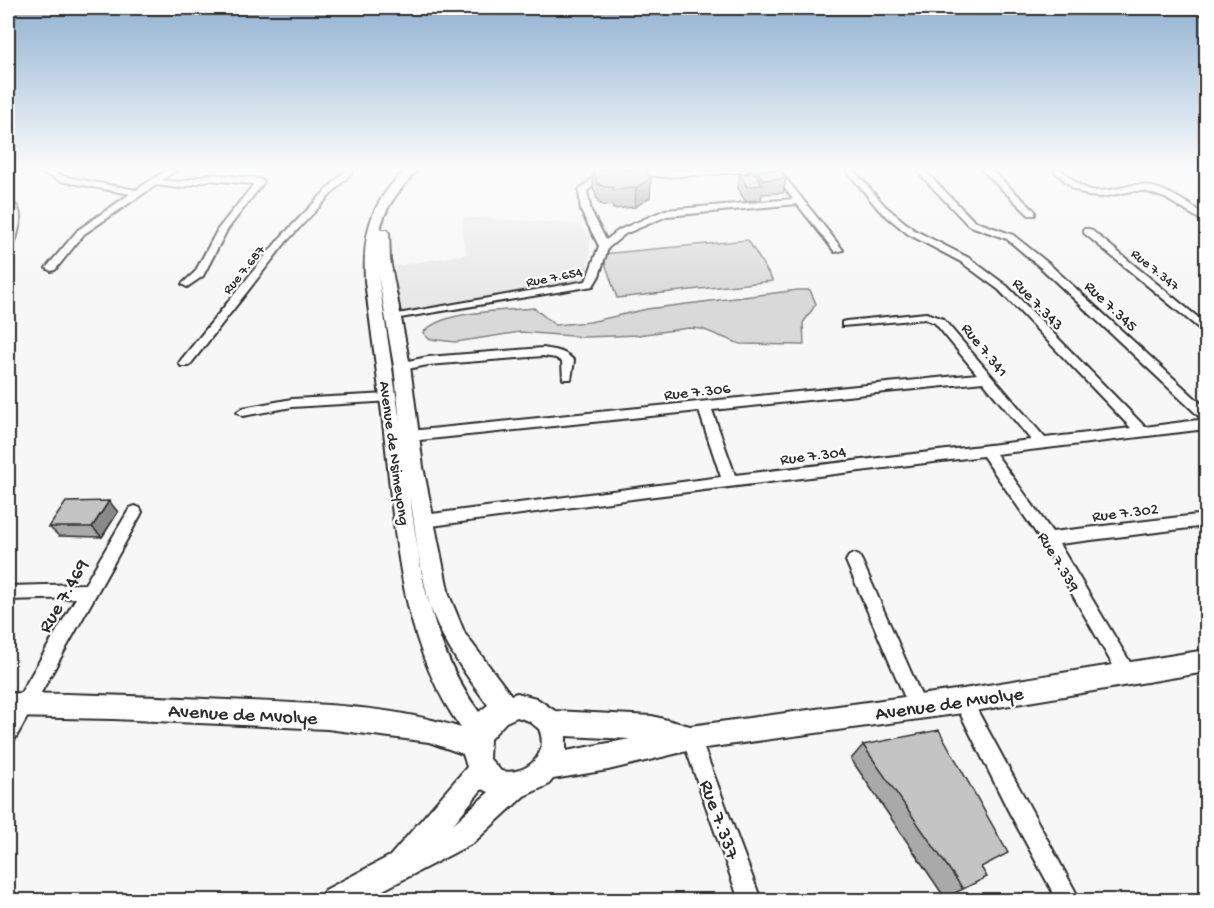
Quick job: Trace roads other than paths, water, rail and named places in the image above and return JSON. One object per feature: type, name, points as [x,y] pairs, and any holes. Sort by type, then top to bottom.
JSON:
[{"type":"main road","name":"Avenue de Nsimeyong","points":[[378,212],[372,230],[369,251],[410,553],[426,634],[450,695],[465,717],[479,750]]},
{"type":"main road","name":"Avenue de Nsimeyong","points":[[390,212],[383,229],[381,249],[402,366],[410,436],[424,521],[440,602],[455,640],[467,660],[506,707]]},
{"type":"main road","name":"Avenue de Mvolye","points":[[547,767],[608,757],[691,738],[918,708],[1206,661]]},
{"type":"main road","name":"Avenue de Mvolye","points":[[15,705],[114,707],[327,717],[429,730],[479,750]]},
{"type":"main road","points":[[398,867],[479,750],[485,722],[506,707],[517,705],[529,706],[540,711],[551,723],[555,742],[554,755],[538,777],[526,784],[501,785],[490,779],[479,750]]},
{"type":"main road","name":"Avenue de Mvolye","points":[[551,723],[652,728],[691,738]]},
{"type":"main road","points":[[335,900],[443,846],[463,833],[516,786]]},
{"type":"street","points":[[8,250],[9,236],[17,217],[16,212]]},
{"type":"street","points":[[51,268],[81,232],[109,212]]},
{"type":"street","points":[[187,284],[199,274],[223,229],[236,212]]},
{"type":"street","name":"Rue 7.687","points":[[185,363],[283,240],[309,212]]},
{"type":"street","points":[[587,212],[604,246],[622,232],[646,219],[672,212]]},
{"type":"street","points":[[808,212],[838,250]]},
{"type":"street","name":"Rue 7.343","points":[[887,212],[911,232],[965,261],[996,283],[1141,431]]},
{"type":"street","name":"Rue 7.345","points":[[961,212],[971,223],[1011,237],[1206,415]]},
{"type":"street","name":"Rue 7.347","points":[[1087,231],[1206,329]]},
{"type":"street","name":"Rue 7.654","points":[[392,318],[590,284],[595,273],[597,257],[604,246]]},
{"type":"street","name":"Rue 7.341","points":[[846,324],[926,316],[939,321],[1042,444]]},
{"type":"street","points":[[402,366],[447,359],[551,352],[568,360],[567,376]]},
{"type":"street","name":"Rue 7.306","points":[[410,436],[988,377]]},
{"type":"street","points":[[243,412],[292,403],[388,398]]},
{"type":"street","points":[[704,406],[730,482]]},
{"type":"street","name":"Rue 7.304","points":[[424,521],[1206,424]]},
{"type":"street","name":"Rue 7.339","points":[[987,451],[1048,539],[1128,675]]},
{"type":"street","name":"Rue 7.469","points":[[8,732],[15,705],[89,591],[135,512]]},
{"type":"street","name":"Rue 7.302","points":[[1048,539],[1206,520]]},
{"type":"street","points":[[854,561],[918,708]]},
{"type":"street","points":[[8,593],[89,591]]},
{"type":"street","points":[[963,701],[1015,803],[1069,900]]},
{"type":"street","name":"Rue 7.337","points":[[691,738],[750,900]]}]
